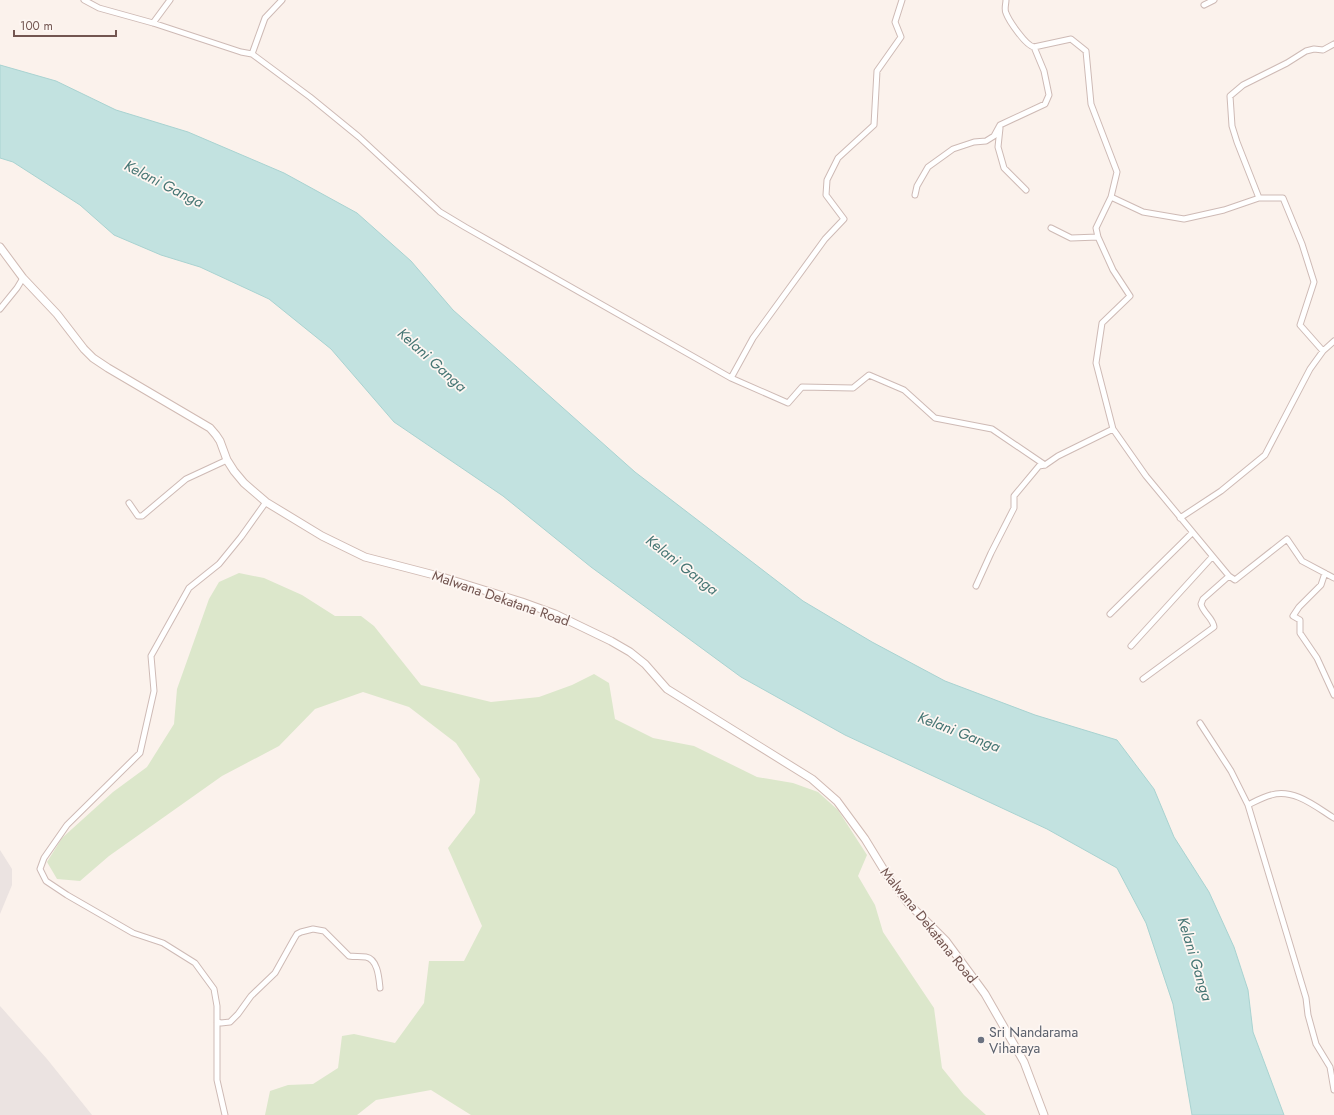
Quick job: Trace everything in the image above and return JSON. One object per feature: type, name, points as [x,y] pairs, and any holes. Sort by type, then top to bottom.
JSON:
[{"type":"main road","name":"Malwana Dekatana Road","points":[[0,247],[23,278],[57,314],[93,358],[210,428],[220,441],[227,460],[234,471],[266,502],[322,536],[359,554],[442,577],[522,602],[555,614],[611,641],[630,652],[645,664],[667,689],[812,779],[837,801],[887,875],[908,903],[946,941],[985,994],[1024,1062],[1044,1115]]},
{"type":"street","points":[[84,0],[99,8],[153,23],[241,52],[252,54],[310,97],[359,137],[440,212],[731,378],[788,403],[802,387],[853,388],[869,375],[904,390],[935,418],[992,429],[1045,465]]},
{"type":"street","points":[[153,23],[170,0]]},
{"type":"street","points":[[252,54],[265,18],[282,0]]},
{"type":"street","points":[[731,378],[753,338],[825,239],[844,219],[826,195],[827,180],[838,158],[874,125],[877,71],[901,37],[895,22],[902,0]]},
{"type":"street","points":[[1006,0],[1005,12],[1020,36],[1030,47],[1070,39],[1086,51],[1091,104],[1117,172],[1111,197],[1096,228],[1098,237],[1113,270],[1130,296],[1102,324],[1096,363],[1113,429],[1146,476],[1229,576],[1235,580],[1287,539],[1302,560],[1334,578]]},
{"type":"street","points":[[1204,5],[1214,0]]},
{"type":"street","points":[[1259,198],[1232,126],[1230,96],[1243,85],[1287,63],[1306,51],[1322,50],[1334,44]]},
{"type":"street","points":[[915,195],[917,186],[928,167],[953,149],[974,142],[986,141],[994,136],[1000,125],[1045,104],[1049,95],[1044,71],[1034,47]]},
{"type":"street","points":[[1000,125],[998,146],[1004,168],[1026,190]]},
{"type":"street","points":[[1111,197],[1143,212],[1184,219],[1224,210],[1259,198],[1283,198],[1302,244],[1314,282],[1300,325],[1323,351]]},
{"type":"street","points":[[1051,228],[1071,238],[1098,237]]},
{"type":"street","points":[[0,309],[23,278]]},
{"type":"street","points":[[1180,518],[1221,491],[1265,455],[1310,369],[1323,351],[1334,341]]},
{"type":"street","points":[[976,586],[1014,508],[1014,496],[1039,466],[1045,465],[1058,456],[1113,429]]},
{"type":"street","points":[[128,503],[138,516],[142,516],[186,479],[227,460]]},
{"type":"street","points":[[225,1115],[217,1080],[217,1006],[214,989],[196,963],[163,943],[133,933],[67,895],[46,881],[40,869],[44,858],[67,825],[140,753],[154,691],[151,656],[189,588],[219,564],[241,537],[266,502]]},
{"type":"street","points":[[1110,614],[1192,533]]},
{"type":"street","points":[[1131,646],[1212,557]]},
{"type":"street","points":[[1325,573],[1321,585],[1300,606],[1293,616],[1300,620],[1300,633],[1317,658],[1334,695]]},
{"type":"street","points":[[1143,679],[1214,627],[1214,623],[1202,608],[1201,604],[1203,600],[1229,576]]},
{"type":"street","points":[[1200,723],[1231,771],[1248,804],[1306,998],[1308,1015],[1316,1044],[1330,1067],[1334,1090]]},
{"type":"street","points":[[1248,804],[1273,794],[1291,794],[1334,818]]},
{"type":"street","points":[[217,1022],[226,1023],[235,1018],[251,996],[275,973],[297,934],[308,930],[318,929],[324,931],[349,956],[367,956],[372,960],[378,971],[380,988]]},
{"type":"shaded area","points":[[0,850],[12,869],[12,885],[0,914]]},
{"type":"shaded area","points":[[0,1006],[47,1059],[92,1115],[0,1115]]},
{"type":"green space","points":[[239,573],[264,578],[302,595],[335,616],[361,616],[374,626],[421,685],[491,702],[539,697],[572,685],[594,674],[609,683],[615,719],[653,738],[694,746],[757,777],[793,783],[818,792],[838,810],[867,855],[858,876],[875,905],[883,932],[934,1008],[942,1068],[964,1095],[986,1115],[471,1115],[431,1090],[376,1100],[357,1115],[265,1115],[270,1091],[288,1085],[313,1084],[338,1068],[342,1036],[354,1034],[395,1043],[424,1003],[429,961],[464,961],[482,926],[448,848],[475,813],[480,779],[456,743],[409,707],[363,692],[315,709],[279,746],[222,776],[109,856],[80,881],[57,879],[47,862],[62,838],[113,792],[147,767],[174,724],[177,689],[209,599],[219,582]]},
{"type":"water","name":"Kelani Ganga","points":[[0,65],[56,81],[116,110],[188,132],[284,173],[357,213],[411,261],[453,310],[635,472],[803,601],[872,642],[945,681],[1035,715],[1117,740],[1154,789],[1174,837],[1209,892],[1234,947],[1248,990],[1253,1032],[1284,1115],[1192,1115],[1173,1004],[1146,923],[1117,868],[1047,829],[845,735],[741,677],[591,567],[503,496],[394,422],[331,349],[269,299],[200,267],[161,255],[114,235],[80,205],[13,162],[0,158]]},
{"type":"place","name":"Sri Nandarama Viharaya","points":[[981,1040]]}]
